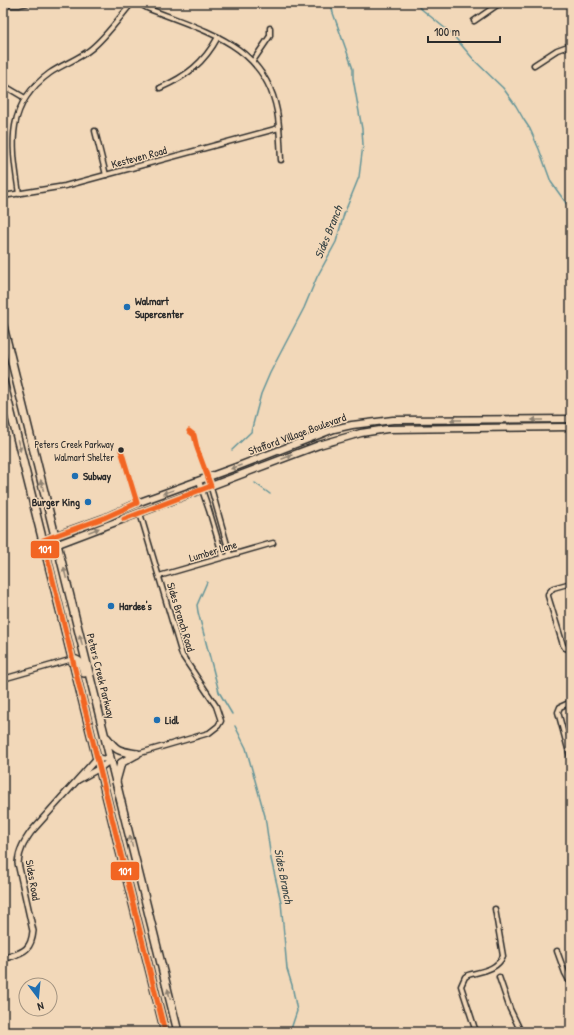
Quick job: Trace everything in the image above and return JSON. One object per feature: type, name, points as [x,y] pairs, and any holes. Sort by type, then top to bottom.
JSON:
[{"type":"main road","name":"Peters Creek Parkway","points":[[3,326],[178,1032]]},
{"type":"main road","points":[[3,381],[5,400],[43,540],[165,1032]]},
{"type":"main road","name":"Stafford Village Boulevard","points":[[43,540],[334,429],[367,422],[393,420],[571,419]]},
{"type":"main road","name":"Stafford Village Boulevard","points":[[45,548],[319,445],[361,432],[387,429],[571,427]]},
{"type":"main road","points":[[72,659],[79,661],[82,664],[91,698],[99,712]]},
{"type":"main road","points":[[105,736],[122,752],[137,754]]},
{"type":"main road","points":[[116,781],[121,762],[137,754]]},
{"type":"street","points":[[3,5],[19,5],[27,3]]},
{"type":"street","points":[[19,194],[14,160],[14,132],[21,106],[25,98],[37,84],[49,74],[91,49],[132,3]]},
{"type":"street","points":[[139,3],[147,8],[233,44],[253,61],[264,77],[271,91],[277,111],[281,160]]},
{"type":"street","points":[[474,21],[500,3]]},
{"type":"street","points":[[253,61],[270,36],[270,28]]},
{"type":"street","points":[[160,88],[188,73],[202,62],[212,49],[218,37]]},
{"type":"street","points":[[534,65],[557,50],[571,45]]},
{"type":"street","points":[[3,85],[25,98]]},
{"type":"street","name":"Kesteven Road","points":[[3,196],[65,186],[279,128]]},
{"type":"street","points":[[95,131],[106,175]]},
{"type":"street","points":[[121,450],[137,503]]},
{"type":"street","points":[[208,477],[230,555]]},
{"type":"street","points":[[199,481],[223,557]]},
{"type":"street","name":"Sides Branch Road","points":[[137,754],[209,733],[218,726],[221,721],[216,706],[182,655],[140,513]]},
{"type":"street","points":[[213,523],[221,521]]},
{"type":"street","name":"Lumber Lane","points":[[159,576],[273,543]]},
{"type":"street","points":[[571,583],[553,588],[548,596],[562,645],[565,648],[571,649]]},
{"type":"street","points":[[3,679],[72,659]]},
{"type":"street","points":[[571,702],[560,707],[558,712],[571,760]]},
{"type":"street","points":[[97,758],[111,760]]},
{"type":"street","name":"Sides Road","points":[[3,959],[28,948],[32,942],[33,931],[18,863],[21,848],[31,832],[97,758]]},
{"type":"street","name":"Sides Road","points":[[75,782],[111,760]]},
{"type":"street","points":[[476,1032],[461,986],[465,977],[468,975],[492,968],[501,961],[503,956],[495,910]]},
{"type":"street","points":[[557,951],[565,973],[571,984]]},
{"type":"street","points":[[499,978],[510,1009],[521,1032]]},
{"type":"waterway","name":"Sides Branch","points":[[232,450],[251,432],[261,394],[270,373],[304,308],[317,277],[336,242],[344,214],[359,177],[363,145],[353,69],[333,13],[331,3]]},
{"type":"waterway","points":[[414,3],[452,34],[475,61],[503,88],[530,129],[551,182],[571,210]]},
{"type":"waterway","name":"Sides Branch","points":[[255,483],[270,494]]},
{"type":"waterway","name":"Sides Branch","points":[[207,582],[197,605],[198,612],[219,692],[232,714]]},
{"type":"waterway","name":"Sides Branch","points":[[235,726],[246,748],[265,816],[271,859],[281,902],[287,969],[297,1011],[290,1032]]},
{"type":"transit line","name":"101","points":[[124,519],[211,486],[197,448],[194,435],[189,431]]},
{"type":"transit line","name":"101","points":[[121,450],[137,503],[104,518],[43,540],[165,1032]]},
{"type":"place","name":"Walmart Supercenter","points":[[127,307]]},
{"type":"place","name":"Peters Creek Parkway Walmart Shelter","points":[[121,450]]},
{"type":"place","name":"Subway","points":[[75,476]]},
{"type":"place","name":"Burger King","points":[[88,502]]},
{"type":"place","name":"Hardee's","points":[[111,606]]},
{"type":"place","name":"Lidl","points":[[157,720]]}]
